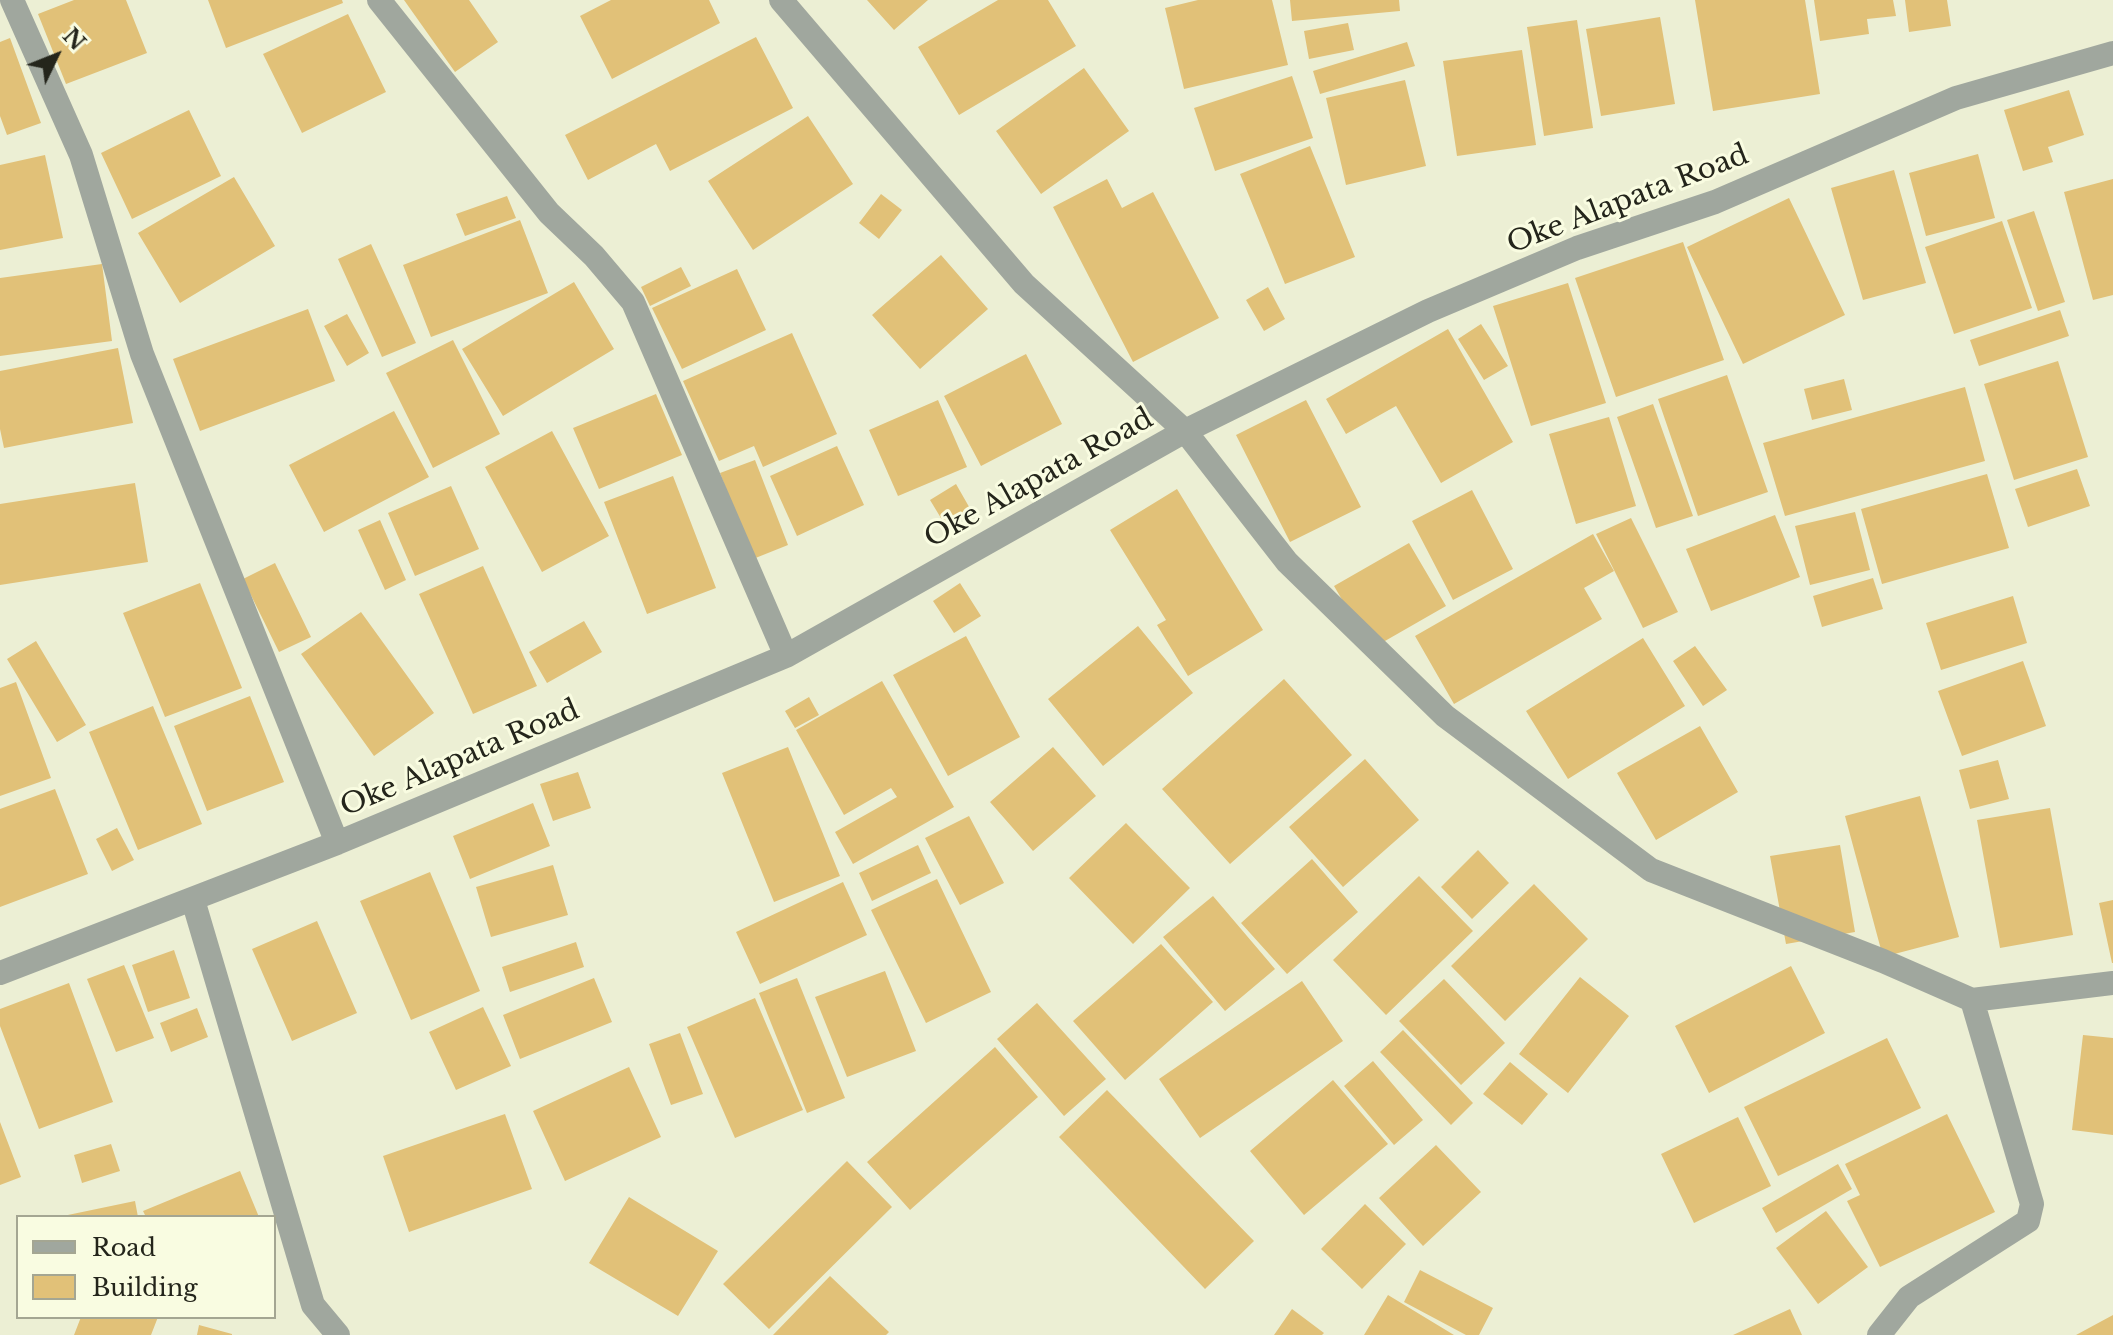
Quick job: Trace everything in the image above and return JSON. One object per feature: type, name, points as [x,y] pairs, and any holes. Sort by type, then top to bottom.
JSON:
[{"type":"street","points":[[12,0],[81,155],[142,354],[337,843]]},
{"type":"street","points":[[379,0],[549,213],[594,256],[633,302],[786,656]]},
{"type":"street","points":[[781,0],[1024,284],[1185,431],[1287,562],[1445,716],[1651,870],[1883,961],[1972,1000],[2113,983]]},
{"type":"street","name":"Oke Alapata Road","points":[[0,973],[337,843],[786,656],[1185,431],[1428,311],[1577,248],[1715,202],[1956,98],[2113,53]]},
{"type":"street","points":[[193,900],[313,1305],[338,1335]]},
{"type":"street","points":[[1879,1335],[1909,1297],[2028,1221],[2032,1204],[1972,1000]]},
{"type":"building","points":[[74,0],[126,0],[147,53],[66,84],[38,14]]},
{"type":"building","points":[[208,0],[342,0],[343,3],[226,48]]},
{"type":"building","points":[[404,0],[469,0],[498,42],[455,72]]},
{"type":"building","points":[[611,0],[709,0],[720,23],[612,79],[580,16]]},
{"type":"building","points":[[867,0],[928,0],[894,30]]},
{"type":"building","points":[[998,0],[1048,0],[1076,46],[959,115],[918,47]]},
{"type":"building","points":[[1198,0],[1272,0],[1288,65],[1184,89],[1165,8]]},
{"type":"building","points":[[1290,0],[1399,0],[1400,11],[1292,21]]},
{"type":"building","points":[[1695,0],[1805,0],[1820,94],[1713,111]]},
{"type":"building","points":[[1814,0],[1893,0],[1896,16],[1867,19],[1869,34],[1820,41]]},
{"type":"building","points":[[1905,0],[1947,0],[1951,26],[1909,32]]},
{"type":"building","points":[[348,14],[386,92],[302,133],[263,54]]},
{"type":"building","points":[[1660,17],[1675,104],[1601,116],[1586,29]]},
{"type":"building","points":[[1577,20],[1593,128],[1544,136],[1527,27]]},
{"type":"building","points":[[1348,23],[1354,50],[1309,59],[1304,31]]},
{"type":"building","points":[[756,37],[793,108],[670,171],[656,144],[588,180],[565,135]]},
{"type":"building","points":[[10,38],[41,123],[7,135],[0,116],[0,42]]},
{"type":"building","points":[[1407,42],[1415,66],[1320,94],[1313,71]]},
{"type":"building","points":[[1522,50],[1536,145],[1457,156],[1443,61]]},
{"type":"building","points":[[1084,68],[1129,131],[1041,194],[996,131]]},
{"type":"building","points":[[1292,76],[1313,138],[1215,171],[1194,108]]},
{"type":"building","points":[[1405,80],[1426,166],[1346,185],[1326,98]]},
{"type":"building","points":[[2069,90],[2084,135],[2048,147],[2053,162],[2023,171],[2004,110]]},
{"type":"building","points":[[189,110],[221,176],[132,219],[101,153]]},
{"type":"building","points":[[808,116],[853,184],[753,250],[708,181]]},
{"type":"building","points":[[1310,146],[1355,257],[1285,284],[1240,174]]},
{"type":"building","points":[[1978,154],[1995,218],[1926,236],[1909,173]]},
{"type":"building","points":[[45,155],[63,238],[0,250],[0,165]]},
{"type":"building","points":[[1894,170],[1926,283],[1863,300],[1831,188]]},
{"type":"building","points":[[234,177],[275,246],[180,303],[138,233]]},
{"type":"building","points":[[1107,179],[1122,208],[1153,192],[1219,318],[1133,362],[1053,207]]},
{"type":"building","points":[[2113,179],[2113,295],[2093,300],[2064,192]]},
{"type":"building","points":[[881,194],[902,210],[879,239],[859,223]]},
{"type":"building","points":[[507,196],[516,218],[465,236],[456,214]]},
{"type":"building","points":[[1789,198],[1845,315],[1743,364],[1687,247]]},
{"type":"building","points":[[2034,211],[2065,302],[2038,311],[2007,220]]},
{"type":"building","points":[[520,220],[548,293],[431,337],[403,265]]},
{"type":"building","points":[[2002,221],[2032,308],[1954,334],[1925,247]]},
{"type":"building","points":[[1683,242],[1724,360],[1616,397],[1575,278]]},
{"type":"building","points":[[371,244],[416,343],[382,357],[338,259]]},
{"type":"building","points":[[941,255],[988,309],[920,369],[872,315]]},
{"type":"building","points":[[102,264],[112,341],[0,356],[0,278]]},
{"type":"building","points":[[681,267],[691,286],[650,306],[641,287]]},
{"type":"building","points":[[737,269],[766,330],[682,369],[652,308]]},
{"type":"building","points":[[574,282],[614,349],[503,416],[462,349]]},
{"type":"building","points":[[1568,283],[1606,403],[1531,426],[1493,306]]},
{"type":"building","points":[[1268,287],[1285,319],[1264,331],[1246,300]]},
{"type":"building","points":[[308,309],[335,381],[200,431],[173,359]]},
{"type":"building","points":[[2060,310],[2069,336],[1979,366],[1970,340]]},
{"type":"building","points":[[347,314],[369,353],[347,366],[324,326]]},
{"type":"building","points":[[1481,324],[1508,366],[1484,380],[1458,339]]},
{"type":"building","points":[[1448,329],[1513,442],[1441,483],[1396,406],[1346,434],[1326,399]]},
{"type":"building","points":[[792,333],[837,434],[763,467],[754,446],[719,461],[683,381]]},
{"type":"building","points":[[453,340],[500,434],[433,468],[386,373]]},
{"type":"building","points":[[118,348],[133,423],[4,448],[0,429],[0,371]]},
{"type":"building","points":[[1026,354],[1062,424],[981,466],[944,396]]},
{"type":"building","points":[[2058,361],[2088,457],[2014,480],[1984,384]]},
{"type":"building","points":[[1727,375],[1768,492],[1698,516],[1658,399]]},
{"type":"building","points":[[1844,379],[1852,410],[1812,420],[1804,389]]},
{"type":"building","points":[[1965,387],[1985,461],[1785,516],[1763,443]]},
{"type":"building","points":[[656,394],[682,455],[599,489],[573,428]]},
{"type":"building","points":[[938,400],[967,467],[898,496],[869,430]]},
{"type":"building","points":[[1306,400],[1361,507],[1290,542],[1236,435]]},
{"type":"building","points":[[1653,404],[1693,516],[1656,528],[1617,417]]},
{"type":"building","points":[[394,411],[429,477],[324,532],[289,465]]},
{"type":"building","points":[[1609,417],[1636,506],[1576,524],[1549,434]]},
{"type":"building","points":[[552,431],[609,536],[542,572],[485,467]]},
{"type":"building","points":[[837,446],[864,505],[797,536],[770,476]]},
{"type":"building","points":[[755,460],[788,545],[753,559],[720,473]]},
{"type":"building","points":[[2077,469],[2090,506],[2028,527],[2015,489]]},
{"type":"building","points":[[1987,474],[2009,548],[1882,584],[1861,509]]},
{"type":"building","points":[[673,476],[716,588],[647,614],[604,502]]},
{"type":"building","points":[[135,483],[148,562],[0,585],[0,504]]},
{"type":"building","points":[[956,484],[972,512],[947,528],[930,500]]},
{"type":"building","points":[[451,486],[479,549],[415,576],[388,513]]},
{"type":"building","points":[[1177,489],[1263,630],[1188,676],[1157,625],[1166,620],[1110,530]]},
{"type":"building","points":[[1472,490],[1513,569],[1453,600],[1412,521]]},
{"type":"building","points":[[1855,512],[1870,570],[1810,585],[1795,526]]},
{"type":"building","points":[[1775,515],[1800,577],[1711,611],[1686,549]]},
{"type":"building","points":[[1631,518],[1678,612],[1643,628],[1596,534]]},
{"type":"building","points":[[380,520],[406,580],[385,590],[358,530]]},
{"type":"building","points":[[1593,534],[1614,571],[1584,588],[1602,619],[1454,704],[1415,636]]},
{"type":"building","points":[[1409,543],[1446,606],[1371,649],[1334,586]]},
{"type":"building","points":[[275,563],[311,637],[279,652],[243,579]]},
{"type":"building","points":[[483,566],[537,686],[473,714],[419,594]]},
{"type":"building","points":[[1873,578],[1883,609],[1822,627],[1813,596]]},
{"type":"building","points":[[200,583],[242,688],[165,717],[123,613]]},
{"type":"building","points":[[960,583],[981,616],[954,633],[933,601]]},
{"type":"building","points":[[2013,596],[2027,643],[1941,670],[1926,623]]},
{"type":"building","points":[[361,612],[434,713],[374,756],[301,654]]},
{"type":"building","points":[[584,621],[602,652],[547,683],[529,652]]},
{"type":"building","points":[[1138,626],[1193,693],[1103,766],[1048,699]]},
{"type":"building","points":[[966,636],[1020,737],[948,776],[893,675]]},
{"type":"building","points":[[1643,638],[1685,706],[1568,779],[1526,711]]},
{"type":"building","points":[[36,641],[86,725],[57,742],[7,659]]},
{"type":"building","points":[[1695,646],[1727,690],[1703,706],[1673,661]]},
{"type":"building","points":[[2023,661],[2046,726],[1962,756],[1938,691]]},
{"type":"building","points":[[1284,679],[1352,755],[1230,864],[1162,789]]},
{"type":"building","points":[[882,681],[954,807],[853,864],[835,832],[897,797],[891,788],[844,815],[796,730]]},
{"type":"building","points":[[16,682],[51,778],[0,796],[0,688]]},
{"type":"building","points":[[250,696],[284,782],[207,811],[174,726]]},
{"type":"building","points":[[809,697],[819,715],[795,728],[785,711]]},
{"type":"building","points":[[153,706],[202,824],[138,850],[89,732]]},
{"type":"building","points":[[1700,726],[1738,792],[1656,840],[1617,773]]},
{"type":"building","points":[[788,747],[840,876],[774,902],[722,773]]},
{"type":"building","points":[[1053,747],[1096,796],[1033,851],[990,802]]},
{"type":"building","points":[[1365,759],[1419,820],[1343,887],[1289,827]]},
{"type":"building","points":[[1998,760],[2009,799],[1970,809],[1959,770]]},
{"type":"building","points":[[578,772],[591,808],[553,821],[540,784]]},
{"type":"building","points":[[55,789],[88,874],[0,907],[0,809]]},
{"type":"building","points":[[1920,796],[1959,937],[1883,957],[1845,816]]},
{"type":"building","points":[[533,803],[550,846],[470,879],[453,836]]},
{"type":"building","points":[[2050,808],[2073,935],[2000,948],[1977,820]]},
{"type":"building","points":[[969,816],[1004,883],[960,905],[925,838]]},
{"type":"building","points":[[1126,823],[1190,888],[1133,944],[1069,878]]},
{"type":"building","points":[[117,828],[134,860],[112,871],[96,839]]},
{"type":"building","points":[[918,845],[931,873],[872,901],[859,873]]},
{"type":"building","points":[[1840,845],[1855,932],[1786,944],[1770,856]]},
{"type":"building","points":[[1478,850],[1509,883],[1472,919],[1441,887]]},
{"type":"building","points":[[1312,859],[1358,912],[1287,974],[1241,923]]},
{"type":"building","points":[[553,865],[568,915],[491,937],[476,887]]},
{"type":"building","points":[[430,872],[480,991],[411,1020],[360,901]]},
{"type":"building","points":[[1419,876],[1473,931],[1386,1015],[1333,960]]},
{"type":"building","points":[[937,879],[991,992],[926,1023],[871,910]]},
{"type":"building","points":[[843,882],[867,935],[760,984],[736,932]]},
{"type":"building","points":[[1534,884],[1588,939],[1505,1021],[1451,966]]},
{"type":"building","points":[[1213,896],[1275,969],[1225,1011],[1163,937]]},
{"type":"building","points":[[2113,900],[2113,963],[2112,963],[2099,903]]},
{"type":"building","points":[[317,921],[357,1013],[292,1041],[252,949]]},
{"type":"building","points":[[576,942],[584,967],[510,992],[502,967]]},
{"type":"building","points":[[1161,944],[1213,1002],[1125,1080],[1073,1021]]},
{"type":"building","points":[[174,950],[190,998],[148,1012],[132,965]]},
{"type":"building","points":[[124,965],[154,1038],[116,1052],[87,979]]},
{"type":"building","points":[[1791,966],[1825,1033],[1709,1093],[1675,1026]]},
{"type":"building","points":[[885,971],[916,1051],[847,1077],[815,997]]},
{"type":"building","points":[[1580,977],[1629,1016],[1568,1093],[1519,1054]]},
{"type":"building","points":[[594,978],[612,1022],[520,1059],[503,1015]]},
{"type":"building","points":[[797,978],[845,1098],[807,1113],[759,993]]},
{"type":"building","points":[[1444,979],[1505,1043],[1461,1085],[1399,1021]]},
{"type":"building","points":[[1302,981],[1343,1041],[1200,1138],[1159,1079]]},
{"type":"building","points":[[69,983],[113,1102],[39,1129],[0,1026],[0,1009]]},
{"type":"building","points":[[755,998],[803,1110],[735,1138],[687,1027]]},
{"type":"building","points":[[1037,1003],[1106,1079],[1064,1116],[997,1039]]},
{"type":"building","points":[[483,1007],[511,1066],[456,1090],[429,1032]]},
{"type":"building","points":[[197,1008],[208,1037],[171,1052],[160,1023]]},
{"type":"building","points":[[1403,1030],[1473,1103],[1451,1125],[1380,1052]]},
{"type":"building","points":[[680,1033],[703,1094],[671,1105],[649,1044]]},
{"type":"building","points":[[2083,1035],[2113,1038],[2113,1135],[2072,1130]]},
{"type":"building","points":[[1887,1038],[1921,1108],[1778,1176],[1744,1107]]},
{"type":"building","points":[[995,1047],[1038,1097],[910,1210],[867,1162]]},
{"type":"building","points":[[1373,1061],[1423,1120],[1394,1145],[1344,1086]]},
{"type":"building","points":[[1510,1062],[1548,1094],[1522,1125],[1483,1094]]},
{"type":"building","points":[[629,1067],[661,1137],[565,1181],[533,1111]]},
{"type":"building","points":[[1333,1080],[1388,1144],[1304,1215],[1250,1151]]},
{"type":"building","points":[[1107,1090],[1254,1241],[1205,1289],[1059,1137]]},
{"type":"building","points":[[505,1114],[532,1189],[409,1232],[383,1156]]},
{"type":"building","points":[[1947,1114],[1995,1212],[1880,1267],[1847,1201],[1860,1195],[1845,1164]]},
{"type":"building","points":[[1738,1117],[1771,1186],[1694,1223],[1661,1154]]},
{"type":"building","points":[[0,1122],[21,1177],[0,1185]]},
{"type":"building","points":[[111,1144],[120,1171],[82,1183],[74,1155]]},
{"type":"building","points":[[1436,1145],[1481,1192],[1423,1246],[1379,1198]]},
{"type":"building","points":[[847,1161],[892,1207],[769,1329],[723,1284]]},
{"type":"building","points":[[1838,1164],[1852,1189],[1776,1233],[1762,1208]]},
{"type":"building","points":[[240,1171],[258,1215],[145,1215],[143,1211]]},
{"type":"building","points":[[629,1197],[718,1251],[678,1316],[589,1263]]},
{"type":"building","points":[[135,1201],[138,1215],[68,1215]]},
{"type":"building","points":[[1365,1204],[1406,1244],[1362,1289],[1321,1249]]},
{"type":"building","points":[[1826,1211],[1868,1267],[1818,1304],[1776,1248]]},
{"type":"building","points":[[1420,1270],[1493,1308],[1479,1335],[1466,1335],[1404,1302]]},
{"type":"building","points":[[830,1276],[889,1332],[886,1335],[773,1335]]},
{"type":"building","points":[[1388,1295],[1454,1335],[1364,1335]]},
{"type":"building","points":[[1292,1309],[1324,1333],[1274,1335]]},
{"type":"building","points":[[1790,1309],[1802,1335],[1733,1335]]},
{"type":"building","points":[[2113,1315],[2113,1335],[2076,1335]]},
{"type":"building","points":[[80,1319],[157,1319],[151,1335],[74,1335]]},
{"type":"building","points":[[199,1325],[232,1334],[232,1335],[197,1335]]}]
